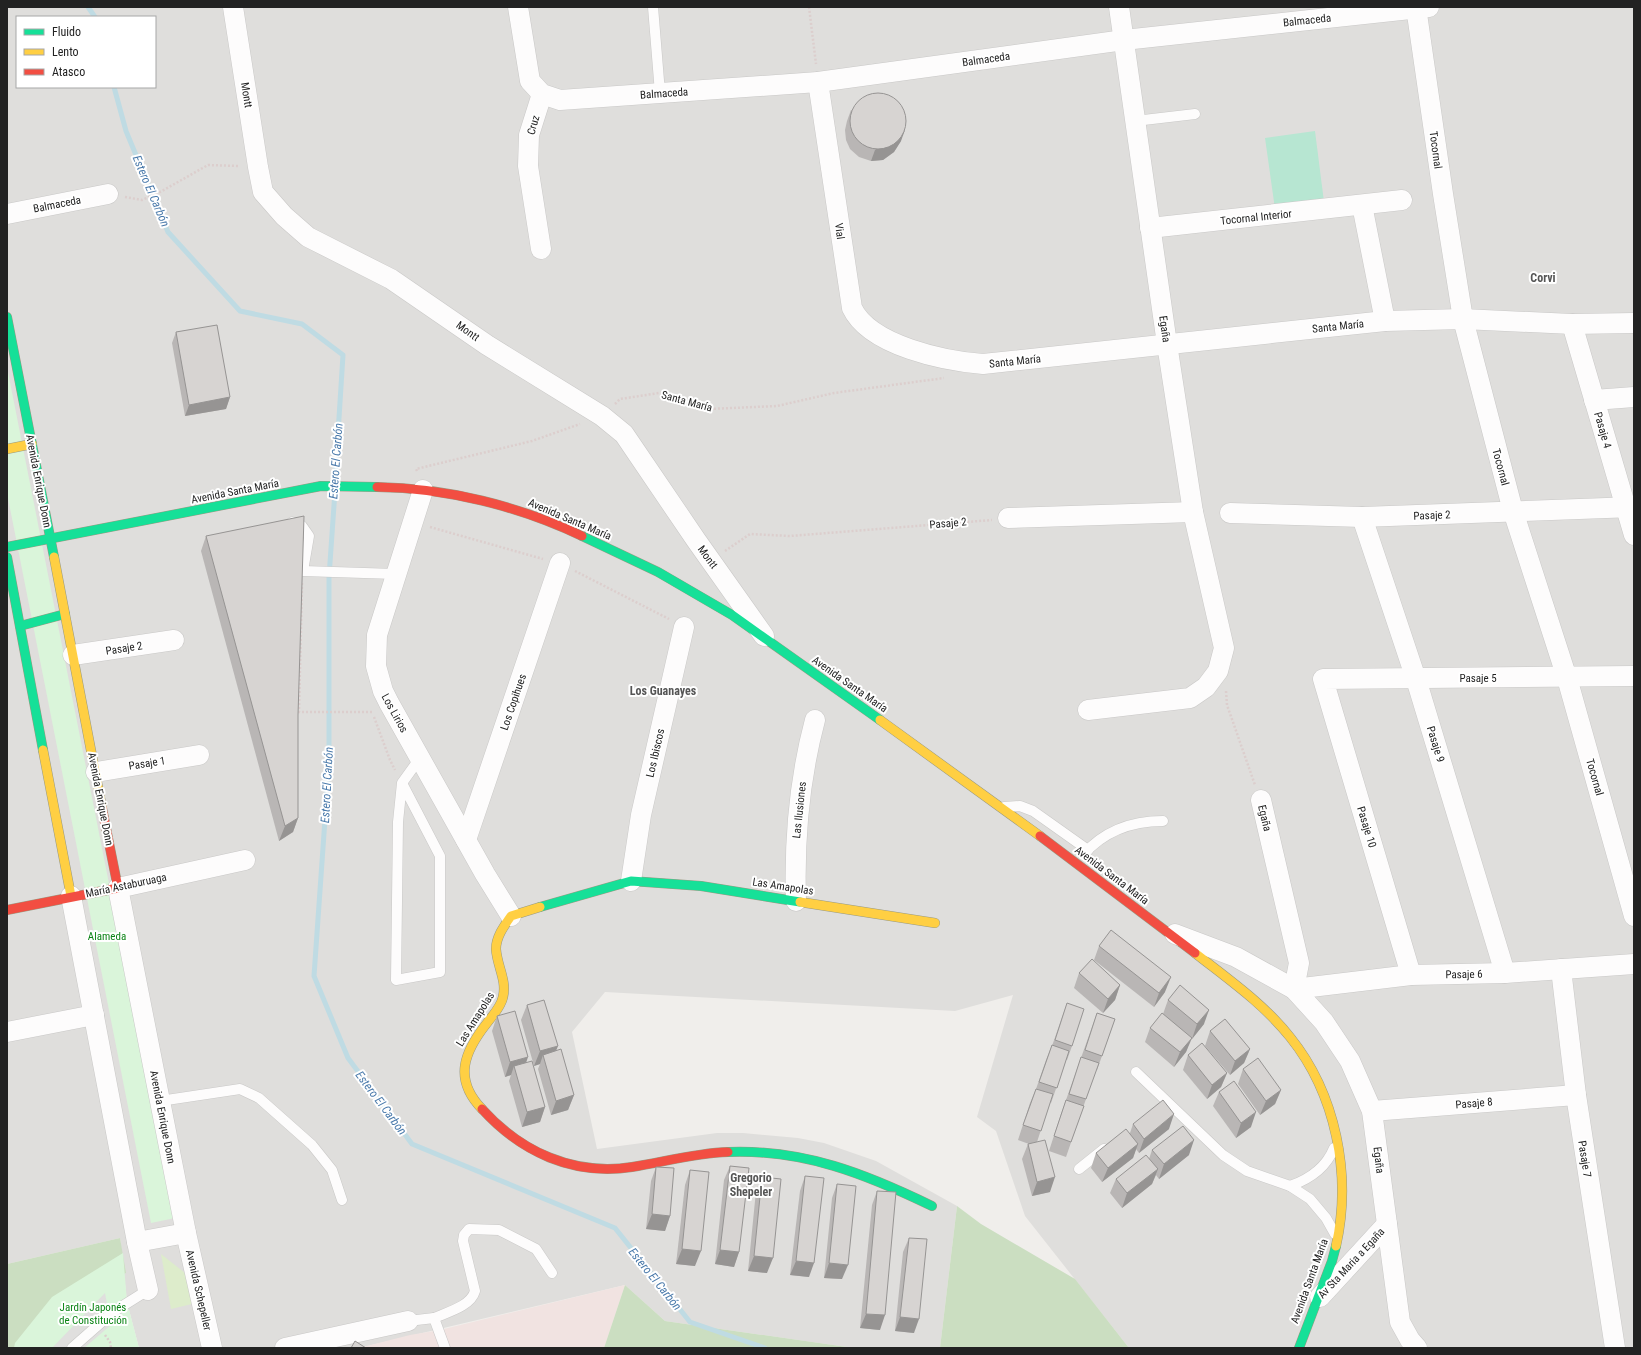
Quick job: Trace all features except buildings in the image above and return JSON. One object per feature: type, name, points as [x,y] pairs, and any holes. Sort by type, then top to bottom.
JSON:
[{"type":"street","name":"Montt","points":[[232,7],[258,167],[264,192],[284,216],[308,237],[391,279],[487,345],[602,416],[624,434],[767,640]]},
{"type":"street","points":[[518,7],[530,81],[542,94]]},
{"type":"street","name":"Egaña","points":[[1088,710],[1190,698],[1206,687],[1218,671],[1224,648],[1193,512],[1150,228],[1119,7]]},
{"type":"street","name":"Balmaceda","points":[[542,94],[560,100],[818,82],[1124,40],[1421,7]]},
{"type":"street","name":"Tocornal","points":[[1421,7],[1443,194],[1463,319],[1513,511],[1567,678],[1634,916]]},
{"type":"street","name":"Vial","points":[[818,82],[850,301],[856,316],[860,322],[874,332],[914,350],[948,360],[984,364]]},
{"type":"street","name":"Cruz","points":[[541,249],[528,166],[529,135],[542,94]]},
{"type":"street","name":"Balmaceda","points":[[7,214],[108,194]]},
{"type":"street","name":"Tocornal Interior","points":[[1150,228],[1402,200]]},
{"type":"street","points":[[1362,205],[1385,321]]},
{"type":"street","name":"Avenida Enrique Donn","points":[[7,317],[186,1233]]},
{"type":"street","name":"Santa María","points":[[984,364],[1385,321],[1463,319],[1572,324],[1634,323]]},
{"type":"street","name":"Pasaje 4","points":[[1572,324],[1594,400],[1630,507],[1634,535]]},
{"type":"street","points":[[1594,400],[1634,396]]},
{"type":"street","points":[[7,449],[32,444]]},
{"type":"street","name":"Avenida Santa María","points":[[7,547],[321,486],[363,485],[423,490],[498,505],[557,524],[583,535],[696,593],[767,640],[1077,863],[1231,981],[1274,1019],[1290,1036],[1307,1061],[1324,1095],[1337,1138],[1343,1198],[1337,1240],[1332,1261],[1299,1348]]},
{"type":"street","name":"Los Lirios","points":[[423,490],[395,574],[377,635],[376,666],[383,691],[466,840],[511,916]]},
{"type":"street","name":"Pasaje 2","points":[[1230,513],[1362,517],[1630,507]]},
{"type":"street","points":[[1008,518],[1193,512]]},
{"type":"street","name":"Pasaje 9","points":[[1362,517],[1416,678],[1505,973]]},
{"type":"street","points":[[7,557],[137,1242],[148,1290]]},
{"type":"street","name":"Los Copihues","points":[[466,840],[560,563]]},
{"type":"street","points":[[20,626],[65,614]]},
{"type":"street","name":"Los Ibiscos","points":[[631,881],[640,816],[684,627]]},
{"type":"street","name":"Pasaje 2","points":[[73,655],[174,640]]},
{"type":"street","name":"Pasaje 5","points":[[1322,679],[1567,678],[1634,676]]},
{"type":"street","name":"Pasaje 10","points":[[1322,679],[1411,975]]},
{"type":"street","name":"Las Ilusiones","points":[[796,900],[795,865],[799,796],[815,720]]},
{"type":"street","name":"Pasaje 1","points":[[96,772],[199,755]]},
{"type":"street","name":"Egaña","points":[[1261,800],[1299,963],[1294,989]]},
{"type":"street","name":"María Astaburuaga","points":[[7,910],[71,896],[118,888],[245,860]]},
{"type":"street","name":"Las Amapolas","points":[[932,1206],[872,1177],[845,1167],[788,1155],[759,1152],[701,1154],[631,1167],[611,1169],[591,1169],[555,1161],[523,1146],[496,1124],[474,1100],[466,1087],[464,1077],[465,1057],[470,1047],[502,1003],[504,996],[504,974],[496,953],[502,930],[511,916],[631,881],[701,886],[934,923]]},
{"type":"street","name":"Egaña","points":[[1164,929],[1236,957],[1294,989],[1324,1022],[1350,1061],[1372,1111],[1400,1322],[1410,1340],[1418,1348]]},
{"type":"street","name":"Pasaje 6","points":[[1294,989],[1411,975],[1505,973],[1634,964]]},
{"type":"street","name":"Pasaje 7","points":[[1561,969],[1576,1095],[1614,1348]]},
{"type":"street","points":[[7,1032],[94,1015]]},
{"type":"street","name":"Pasaje 8","points":[[1372,1111],[1576,1095]]},
{"type":"street","name":"Av Sta Maria a Egaña","points":[[1316,1302],[1387,1224]]},
{"type":"street","points":[[137,1242],[186,1233]]},
{"type":"street","name":"Avenida Schepeller","points":[[186,1233],[212,1348]]},
{"type":"street","points":[[285,1348],[408,1321]]},
{"type":"lane","points":[[653,7],[660,93]]},
{"type":"lane","points":[[1135,121],[1195,114]]},
{"type":"lane","points":[[284,523],[292,522],[302,526],[309,536],[303,571],[395,574]]},
{"type":"lane","points":[[402,783],[440,856],[440,972],[396,980],[398,822],[402,783],[420,758]]},
{"type":"lane","points":[[1001,807],[1011,806],[1027,808],[1088,850]]},
{"type":"lane","points":[[1077,863],[1088,850],[1102,838],[1125,826],[1144,822],[1163,821]]},
{"type":"lane","points":[[1136,1072],[1163,1104],[1223,1155],[1247,1171],[1290,1186],[1310,1199],[1319,1208],[1337,1240]]},
{"type":"lane","points":[[160,1100],[240,1089],[259,1098],[312,1145],[332,1170],[342,1200]]},
{"type":"lane","points":[[1290,1186],[1311,1177],[1320,1169],[1334,1150],[1337,1138]]},
{"type":"lane","points":[[1079,1169],[1110,1145]]},
{"type":"lane","points":[[408,1321],[434,1318],[466,1303],[473,1298],[475,1291],[463,1241],[464,1235],[468,1229],[499,1230],[536,1249],[552,1273]]},
{"type":"lane","points":[[72,1348],[113,1312],[148,1290]]},
{"type":"lane","points":[[434,1318],[445,1348]]},
{"type":"path","points":[[809,7],[818,82]]},
{"type":"path","points":[[142,200],[162,191],[208,165],[258,167]]},
{"type":"path","name":"Santa María","points":[[423,490],[416,469],[532,441],[602,416],[620,399],[659,393],[709,409],[777,406],[834,393],[951,377]]},
{"type":"path","name":"Pasaje 2","points":[[711,560],[750,534],[790,536],[1008,518]]},
{"type":"path","points":[[303,571],[299,712],[372,712],[390,760],[402,783]]},
{"type":"path","name":"Egaña","points":[[1226,684],[1227,705],[1261,800]]},
{"type":"shaded area","points":[[7,7],[1634,7],[1634,1348],[1129,1348],[1025,1216],[996,1131],[977,1117],[1013,995],[955,1011],[605,992],[572,1032],[597,1149],[717,1133],[743,1133],[798,1138],[824,1143],[876,1161],[957,1206],[940,1348],[854,1348],[665,1321],[625,1285],[359,1348],[139,1348],[127,1302],[120,1238],[7,1264]]},
{"type":"shaded area","points":[[625,1285],[604,1348],[359,1348],[410,1335],[440,1330]]},
{"type":"shaded area","points":[[105,1293],[111,1325],[84,1348],[52,1348]]},
{"type":"green space","points":[[1315,131],[1324,202],[1275,209],[1265,138]]},
{"type":"green space","name":"Alameda","points":[[7,367],[175,1218],[151,1223],[7,493]]},
{"type":"green space","points":[[957,1206],[981,1224],[1075,1279],[1129,1348],[940,1348]]},
{"type":"green space","points":[[120,1238],[126,1273],[107,1280],[41,1348],[7,1348],[7,1264]]},
{"type":"green space","name":"Jardín Japonés de Constitución","points":[[123,1253],[127,1302],[139,1348],[14,1348],[15,1343],[52,1297]]},
{"type":"green space","points":[[161,1254],[185,1273],[192,1304],[171,1309]]},
{"type":"green space","points":[[625,1285],[665,1321],[854,1348],[604,1348]]},
{"type":"waterway","name":"Estero El Carbón","points":[[88,7],[94,16]]},
{"type":"waterway","name":"Estero El Carbón","points":[[114,88],[126,131],[168,232],[240,311],[302,324],[343,355],[335,481]]},
{"type":"waterway","name":"Estero El Carbón","points":[[335,491],[329,577],[329,762],[314,976],[348,1058],[412,1144],[615,1228],[690,1322],[765,1348]]},
{"type":"traffic: fast","points":[[7,317],[54,557]]},
{"type":"traffic: fast","points":[[7,547],[321,486],[377,487]]},
{"type":"traffic: fast","points":[[582,536],[658,572],[732,615],[880,720]]},
{"type":"traffic: fast","points":[[7,557],[43,750]]},
{"type":"traffic: fast","points":[[20,626],[65,614]]},
{"type":"traffic: fast","points":[[540,907],[631,881],[701,886],[800,902]]},
{"type":"traffic: fast","points":[[728,1152],[756,1152],[809,1159],[858,1174],[932,1206]]},
{"type":"traffic: fast","points":[[1299,1348],[1332,1261],[1336,1246]]},
{"type":"traffic: slow","points":[[7,449],[32,444]]},
{"type":"traffic: slow","points":[[54,557],[102,808]]},
{"type":"traffic: slow","points":[[880,720],[1040,836]]},
{"type":"traffic: slow","points":[[43,750],[71,896]]},
{"type":"traffic: slow","points":[[800,902],[935,923]]},
{"type":"traffic: slow","points":[[482,1109],[473,1098],[467,1087],[465,1066],[472,1044],[499,1008],[502,1001],[504,985],[496,949],[497,940],[511,916],[540,907]]},
{"type":"traffic: slow","points":[[1195,953],[1245,992],[1280,1025],[1306,1059],[1319,1084],[1329,1109],[1341,1164],[1341,1219],[1336,1246]]},
{"type":"traffic: jam","points":[[377,487],[430,491],[482,501],[533,516],[582,536]]},
{"type":"traffic: jam","points":[[7,910],[118,888],[102,808]]},
{"type":"traffic: jam","points":[[1040,836],[1195,953]]},
{"type":"traffic: jam","points":[[482,1109],[497,1124],[531,1149],[550,1158],[589,1168],[610,1169],[632,1167],[692,1156],[728,1152]]},
{"type":"district","name":"Corvi","points":[[1543,278]]},
{"type":"district","name":"Los Guanayes","points":[[663,691]]},
{"type":"district","name":"Gregorio Shepeler","points":[[751,1185]]}]
